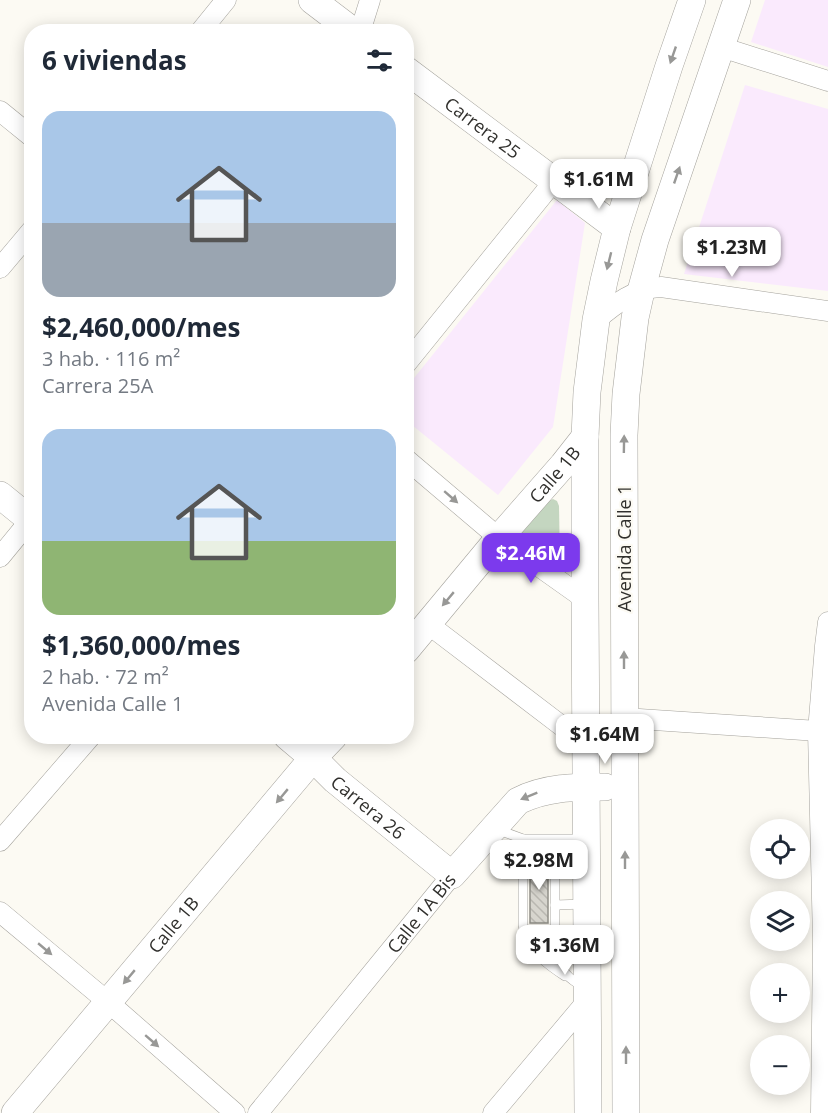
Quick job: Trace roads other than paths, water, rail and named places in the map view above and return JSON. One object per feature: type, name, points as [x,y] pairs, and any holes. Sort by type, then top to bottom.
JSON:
[{"type":"main road","points":[[312,0],[344,24]]},
{"type":"main road","points":[[588,1113],[583,990],[588,904],[585,599],[587,392],[596,320],[617,228],[692,0]]},
{"type":"main road","name":"Avenida Calle 1","points":[[626,1113],[624,465],[626,394],[630,353],[641,291],[655,240],[737,0]]},
{"type":"main road","name":"Carrera 25","points":[[414,77],[617,228]]},
{"type":"main road","name":"Calle 1B","points":[[414,641],[585,436]]},
{"type":"main road","points":[[0,495],[24,514]]},
{"type":"main road","name":"Carrera 26","points":[[296,744],[335,780],[452,875]]},
{"type":"main road","name":"Calle 1B","points":[[15,1113],[326,744]]},
{"type":"main road","name":"Calle 1A Bis","points":[[452,875],[518,801],[548,790],[624,787]]},
{"type":"street","points":[[206,24],[226,0]]},
{"type":"street","points":[[362,24],[370,0]]},
{"type":"street","points":[[721,47],[828,81]]},
{"type":"street","points":[[0,111],[24,131]]},
{"type":"street","points":[[414,354],[554,181]]},
{"type":"street","points":[[0,268],[24,240]]},
{"type":"street","points":[[596,320],[614,305],[641,291],[661,287],[828,311]]},
{"type":"street","points":[[414,466],[499,538],[585,599]]},
{"type":"street","points":[[0,557],[24,528]]},
{"type":"street","points":[[821,1113],[823,940],[818,731],[828,622]]},
{"type":"street","points":[[428,624],[586,747]]},
{"type":"street","points":[[624,718],[818,731]]},
{"type":"street","points":[[0,842],[84,744]]},
{"type":"street","name":"Calle 1A Bis","points":[[258,1113],[452,875]]},
{"type":"street","points":[[0,912],[108,1002],[235,1113]]},
{"type":"street","points":[[493,1113],[583,990]]},
{"type":"lane","points":[[494,828],[523,839],[587,839]]},
{"type":"lane","points":[[523,839],[523,924],[526,938],[530,946],[543,959],[583,990]]},
{"type":"lane","points":[[555,840],[555,952],[561,968],[583,990]]},
{"type":"lane","points":[[555,905],[588,904]]}]
